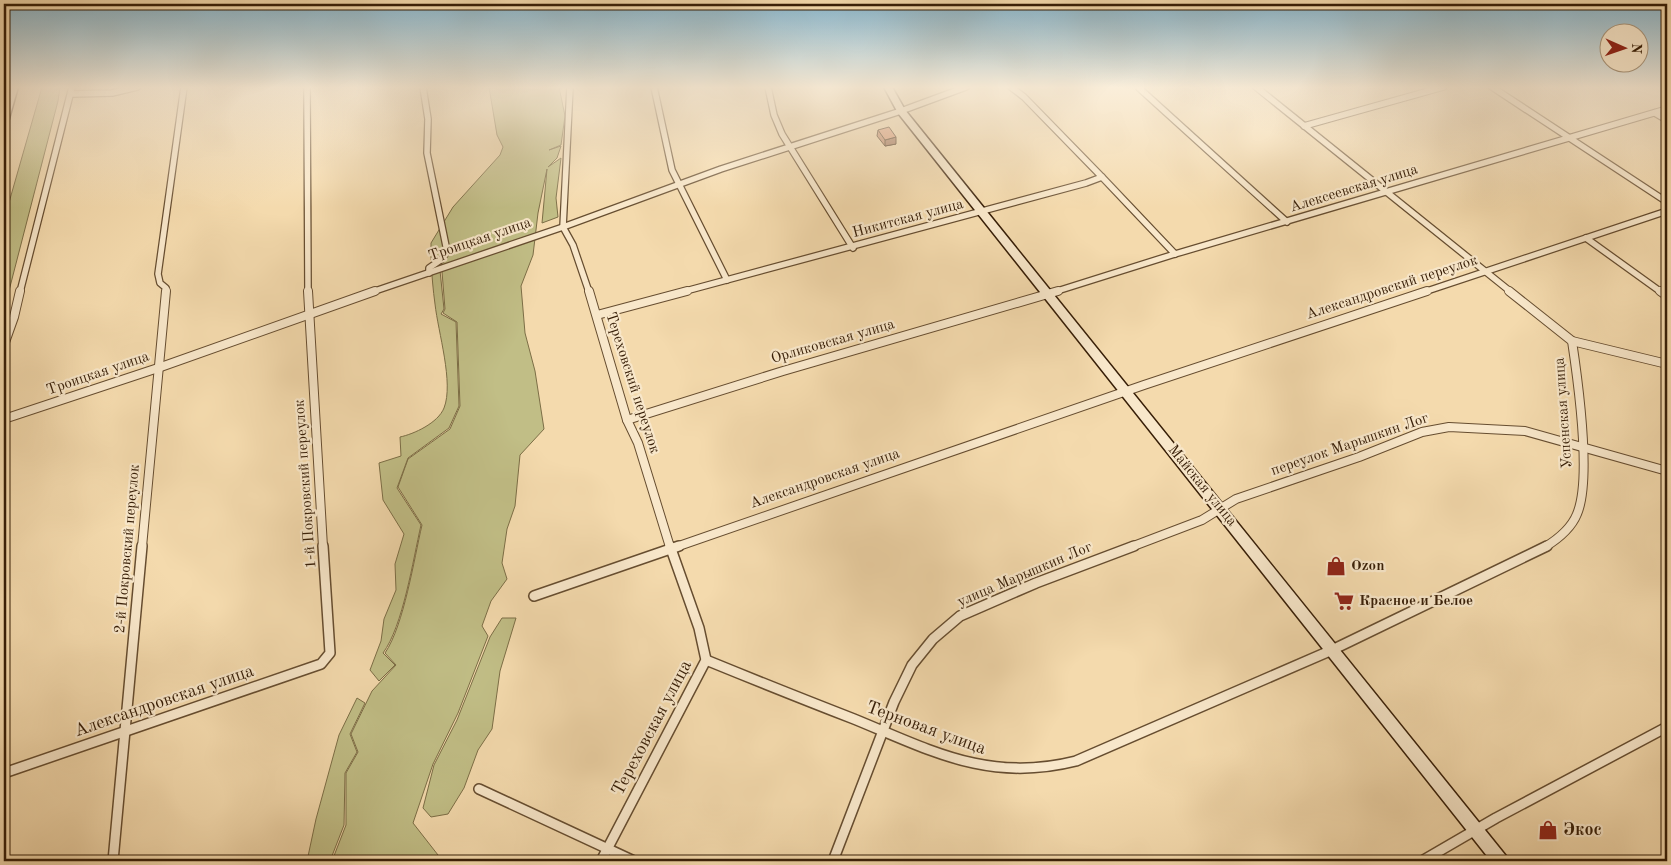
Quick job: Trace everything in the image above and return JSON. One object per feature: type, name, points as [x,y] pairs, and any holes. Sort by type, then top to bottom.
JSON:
[{"type":"street","points":[[4,345],[14,317],[34,232],[62,127]]},
{"type":"street","name":"2-й Покровский переулок","points":[[113,861],[166,288],[160,283],[158,274],[178,127]]},
{"type":"street","name":"1-й Покровский переулок","points":[[306,127],[308,314],[330,653]]},
{"type":"street","points":[[428,127],[427,154],[447,251],[439,262],[430,268],[429,273]]},
{"type":"street","points":[[563,227],[568,127]]},
{"type":"street","points":[[662,127],[672,170],[727,280]]},
{"type":"street","points":[[780,127],[789,148],[853,248]]},
{"type":"street","name":"Троицкая улица","points":[[4,419],[61,401],[128,376],[158,368],[308,314],[563,227],[679,184],[852,127]]},
{"type":"street","name":"Майская улица","points":[[915,127],[1501,861]]},
{"type":"street","points":[[1053,127],[1175,254]]},
{"type":"street","points":[[1182,127],[1287,222]]},
{"type":"street","name":"Успенская улица","points":[[1306,127],[1572,341],[1581,446],[1582,496],[1578,514],[1570,527],[1559,537],[1547,546],[1455,593],[1360,635],[1332,650]]},
{"type":"street","points":[[1553,127],[1667,202]]},
{"type":"street","name":"Алексеевская улица","points":[[1048,294],[1175,254],[1606,127]]},
{"type":"street","name":"Никитская улица","points":[[597,315],[853,248],[1102,178]]},
{"type":"street","name":"Александровский переулок","points":[[1126,391],[1667,211]]},
{"type":"street","name":"Тереховский переулок","points":[[563,227],[573,245],[597,315],[627,420],[638,444],[671,548]]},
{"type":"street","points":[[1586,238],[1667,296]]},
{"type":"street","name":"Орликовская улица","points":[[627,420],[783,370],[1048,294]]},
{"type":"street","points":[[1572,341],[1667,364]]},
{"type":"street","name":"Александровская улица","points":[[534,596],[1126,391]]},
{"type":"street","name":"переулок Марышкин Лог","points":[[1220,509],[1236,499],[1429,431],[1450,428],[1500,428],[1525,431],[1667,471]]},
{"type":"street","name":"улица Марышкин Лог","points":[[833,861],[894,702],[912,665],[933,639],[960,616],[1036,583],[1202,520],[1220,509]]},
{"type":"street","name":"Тереховская улица","points":[[601,861],[706,660],[699,628],[671,548]]},
{"type":"street","name":"Терновая улица","points":[[706,660],[955,760],[988,768],[1048,769],[1076,761],[1332,650]]},
{"type":"street","name":"Александровская улица","points":[[4,773],[321,664],[330,653]]},
{"type":"street","points":[[1422,861],[1667,727]]},
{"type":"street","points":[[479,789],[634,861]]},
{"type":"shaded area","points":[[30,127],[51,127],[4,310],[4,220]]},
{"type":"shaded area","points":[[496,127],[563,127],[561,145],[549,150],[561,146],[557,158],[548,167],[561,158],[556,198],[558,217],[542,223],[547,169],[538,213],[533,255],[521,286],[525,333],[535,371],[544,429],[520,455],[515,506],[507,529],[502,563],[507,579],[491,601],[482,626],[488,636],[458,713],[433,764],[413,823],[438,855],[434,861],[332,861],[346,825],[346,773],[358,752],[351,734],[372,691],[396,665],[385,653],[392,641],[403,609],[422,525],[398,487],[408,459],[450,429],[460,406],[457,322],[443,313],[445,309],[441,259],[431,260],[431,243],[453,207],[500,155],[503,147]]},
{"type":"shaded area","points":[[439,261],[444,309],[441,314],[456,322],[459,406],[449,428],[408,458],[397,488],[421,525],[402,610],[390,641],[383,653],[395,665],[379,681],[370,670],[381,641],[384,619],[396,590],[395,564],[404,534],[383,500],[379,463],[401,456],[400,437],[431,423],[441,413],[447,398],[446,371],[435,304],[431,262]]},
{"type":"shaded area","points":[[502,618],[516,618],[500,671],[492,729],[478,750],[464,788],[448,814],[431,817],[423,808],[434,765],[457,720],[490,637]]},
{"type":"shaded area","points":[[357,698],[365,703],[350,734],[357,752],[345,773],[344,825],[330,861],[307,861],[316,819],[339,735]]},
{"type":"building","points":[[889,127],[896,137],[885,140],[878,130]]},
{"type":"place","name":"Ozon","points":[[1336,566]]},
{"type":"place","name":"Красное и Белое","points":[[1344,601]]},
{"type":"place","name":"Экос","points":[[1548,830]]}]
